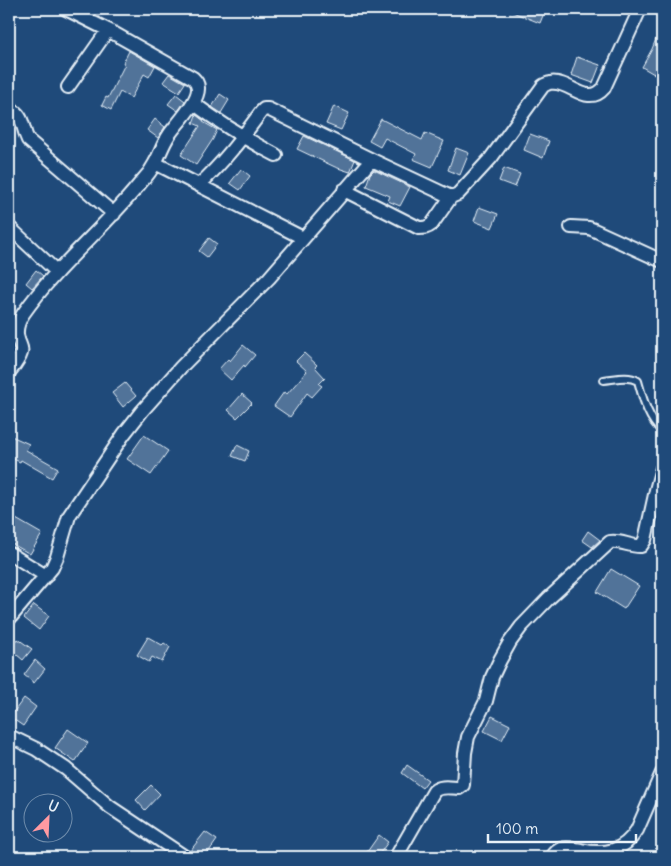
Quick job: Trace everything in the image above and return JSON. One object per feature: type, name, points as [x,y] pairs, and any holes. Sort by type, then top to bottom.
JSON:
[{"type":"street","points":[[9,372],[21,353],[22,347],[16,332],[23,315],[57,272],[114,214],[143,180],[168,137],[193,103],[199,88],[193,78],[108,30],[66,9]]},
{"type":"street","points":[[344,190],[418,228],[428,227],[451,197],[458,194],[486,163],[543,86],[549,82],[557,83],[587,95],[594,96],[600,93],[640,9]]},
{"type":"street","points":[[68,87],[108,30]]},
{"type":"street","points":[[193,103],[242,137],[276,155]]},
{"type":"street","points":[[9,108],[21,118],[28,140],[114,214]]},
{"type":"street","points":[[199,185],[213,172],[261,112],[268,108],[451,197]]},
{"type":"street","points":[[9,619],[52,568],[57,558],[69,516],[124,434],[142,411],[181,367],[269,278],[372,160]]},
{"type":"street","points":[[155,162],[303,238]]},
{"type":"street","points":[[9,227],[57,272]]},
{"type":"street","points":[[571,227],[589,228],[662,261]]},
{"type":"street","points":[[396,857],[434,790],[441,787],[459,788],[463,785],[468,737],[486,701],[492,677],[510,642],[521,627],[548,599],[610,542],[641,546],[645,540],[662,468]]},
{"type":"street","points":[[9,553],[46,576]]},
{"type":"street","points":[[9,736],[36,749],[66,769],[110,807],[185,857]]},
{"type":"street","points":[[552,857],[561,849],[571,848],[602,853],[618,848],[626,843],[637,830],[662,773]]},
{"type":"lane","points":[[604,380],[626,378],[638,381],[644,403],[655,425],[662,431]]},
{"type":"building","points":[[505,9],[535,9],[544,13],[540,23]]},
{"type":"building","points":[[662,24],[662,61],[654,74],[642,67]]},
{"type":"building","points":[[129,51],[155,66],[149,77],[144,74],[131,98],[120,92],[111,110],[102,105],[106,97],[108,98],[125,64],[123,63]]},
{"type":"building","points":[[577,57],[600,65],[593,83],[571,75]]},
{"type":"building","points":[[169,74],[185,83],[179,92],[163,82]]},
{"type":"building","points":[[176,94],[185,101],[178,111],[168,104]]},
{"type":"building","points":[[220,94],[229,100],[221,113],[212,107]]},
{"type":"building","points":[[334,106],[349,113],[341,130],[326,124]]},
{"type":"building","points":[[196,115],[203,122],[217,130],[196,165],[181,155],[200,126],[193,123]]},
{"type":"building","points":[[155,119],[165,127],[158,138],[147,130]]},
{"type":"building","points":[[381,119],[422,140],[425,133],[444,141],[432,167],[413,159],[416,154],[385,138],[380,147],[369,141]]},
{"type":"building","points":[[530,134],[549,141],[543,158],[524,150]]},
{"type":"building","points":[[304,136],[355,160],[350,172],[297,149]]},
{"type":"building","points":[[456,148],[469,153],[460,175],[448,170]]},
{"type":"building","points":[[504,168],[520,174],[515,187],[499,181]]},
{"type":"building","points":[[241,169],[250,176],[240,190],[230,183]]},
{"type":"building","points":[[374,170],[410,187],[400,206],[388,201],[390,196],[366,186],[370,174]]},
{"type":"building","points":[[479,207],[498,214],[492,228],[474,221]]},
{"type":"building","points":[[209,238],[217,244],[207,257],[199,251]]},
{"type":"building","points":[[36,270],[43,276],[32,288],[26,283]]},
{"type":"building","points":[[243,345],[255,355],[231,380],[219,369],[228,359],[230,361]]},
{"type":"building","points":[[304,353],[317,365],[315,367],[325,378],[319,384],[322,386],[312,397],[307,393],[290,417],[274,406],[284,392],[287,394],[307,371],[296,361]]},
{"type":"building","points":[[125,383],[136,396],[123,407],[112,393]]},
{"type":"building","points":[[242,394],[252,403],[237,418],[228,410]]},
{"type":"building","points":[[9,435],[29,444],[26,450],[58,468],[52,478],[21,460],[20,462],[9,457]]},
{"type":"building","points":[[144,435],[168,451],[151,475],[127,459]]},
{"type":"building","points":[[237,445],[249,451],[245,461],[232,456]]},
{"type":"building","points":[[9,515],[42,534],[30,554],[9,542]]},
{"type":"building","points":[[588,531],[600,540],[592,547],[582,540]]},
{"type":"building","points":[[611,569],[639,586],[624,609],[597,592]]},
{"type":"building","points":[[34,605],[49,616],[39,630],[24,618]]},
{"type":"building","points":[[148,637],[170,647],[162,662],[152,657],[149,662],[137,655]]},
{"type":"building","points":[[18,639],[32,649],[23,660],[10,649]]},
{"type":"building","points":[[35,660],[45,669],[34,683],[24,675]]},
{"type":"building","points":[[24,698],[36,707],[23,726],[10,717]]},
{"type":"building","points":[[492,716],[510,725],[502,740],[484,731]]},
{"type":"building","points":[[68,729],[88,743],[75,762],[55,748]]},
{"type":"building","points":[[407,765],[428,780],[422,788],[402,773]]},
{"type":"building","points":[[151,785],[160,794],[145,810],[136,800]]},
{"type":"building","points":[[205,832],[217,840],[205,857],[194,857],[190,851]]},
{"type":"building","points":[[379,835],[388,842],[377,857],[375,857],[367,852]]}]
